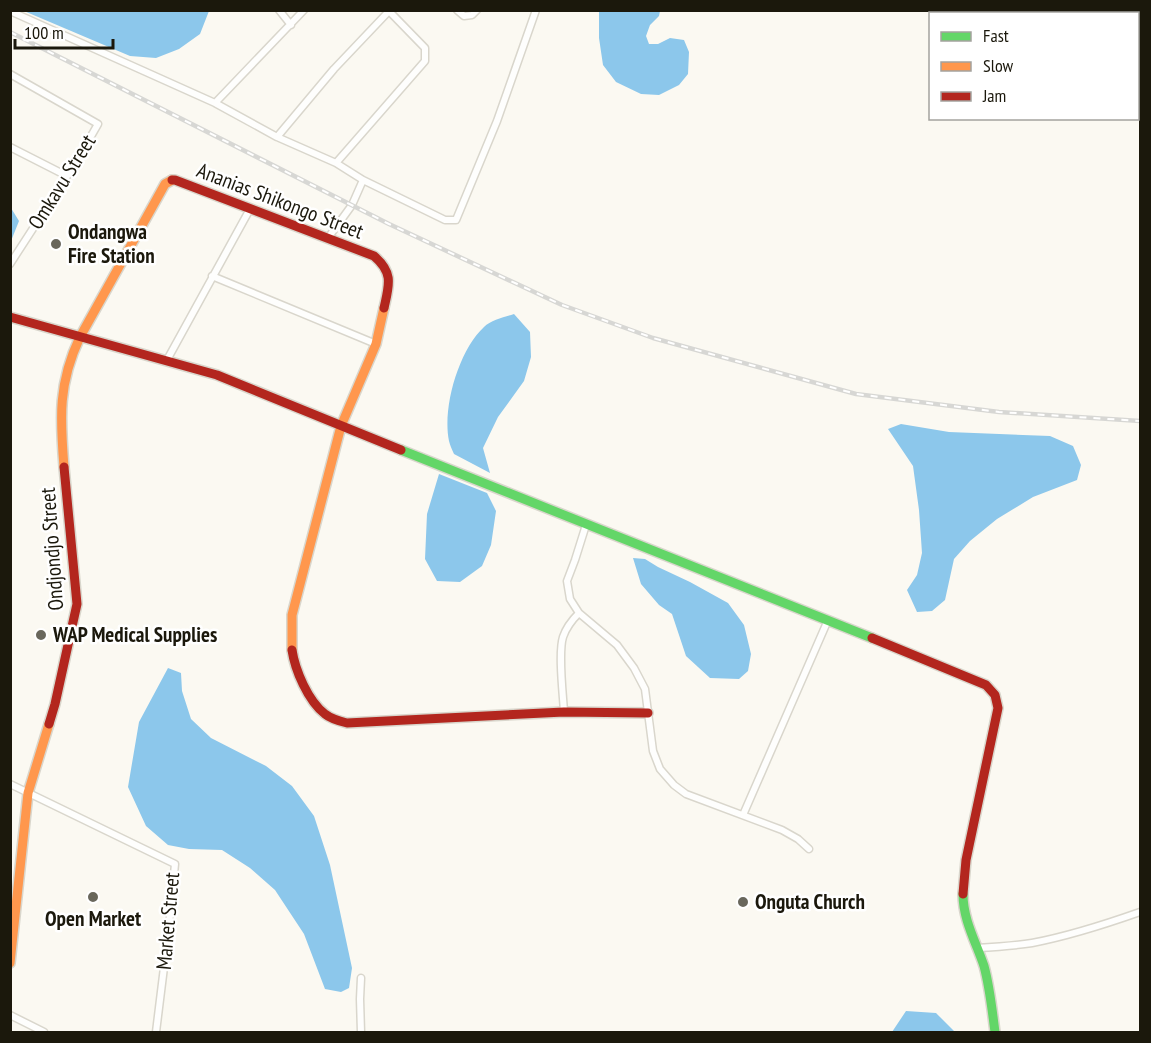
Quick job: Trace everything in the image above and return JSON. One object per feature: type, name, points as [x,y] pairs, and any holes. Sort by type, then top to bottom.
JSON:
[{"type":"street","points":[[279,10],[291,25]]},
{"type":"street","points":[[215,103],[304,10]]},
{"type":"street","points":[[457,10],[464,16],[471,15],[477,10]]},
{"type":"street","points":[[10,11],[215,103],[277,136],[336,162],[363,180],[445,220],[456,220],[497,121],[536,10]]},
{"type":"street","points":[[277,136],[334,69],[389,11],[425,48],[425,61],[336,162]]},
{"type":"street","name":"Omkavu Street","points":[[10,74],[98,124],[10,264]]},
{"type":"street","points":[[10,147],[67,176]]},
{"type":"street","name":"Ananias Shikongo Street","points":[[80,337],[165,184],[169,181],[175,180],[374,256],[386,269],[390,280],[376,344],[341,426],[292,615],[293,658],[303,684],[323,713],[334,720],[347,723],[564,712],[648,713]]},
{"type":"street","points":[[328,238],[352,205],[363,180]]},
{"type":"street","points":[[167,360],[250,209]]},
{"type":"street","points":[[213,276],[376,344]]},
{"type":"street","points":[[10,316],[217,375],[986,685],[998,699],[998,708],[966,860],[963,906],[983,964],[995,1032]]},
{"type":"street","name":"Ondjondjo Street","points":[[10,963],[15,873],[28,793],[55,704],[77,604],[61,404],[64,379],[72,352],[80,337]]},
{"type":"street","points":[[586,525],[567,581],[570,599],[579,613],[617,645],[634,668],[645,689],[653,751],[660,769],[674,785],[686,794],[782,830],[798,839],[809,849]]},
{"type":"street","points":[[564,712],[561,650],[563,637],[570,622],[579,613]]},
{"type":"street","points":[[743,815],[828,620]]},
{"type":"street","points":[[10,784],[28,793]]},
{"type":"street","name":"Market Street","points":[[28,793],[175,864],[156,1032]]},
{"type":"street","points":[[976,948],[1032,943],[1140,912]]},
{"type":"street","points":[[361,978],[361,1032]]},
{"type":"street","points":[[10,1015],[44,1032]]},
{"type":"water","points":[[209,10],[200,34],[179,49],[156,58],[130,56],[24,11]]},
{"type":"water","points":[[599,11],[660,11],[659,16],[650,25],[646,36],[649,44],[658,44],[670,38],[684,40],[689,52],[688,74],[679,85],[659,95],[641,94],[616,82],[603,65],[599,38]]},
{"type":"water","points":[[11,208],[19,221],[11,241]]},
{"type":"water","points":[[514,314],[530,332],[531,357],[524,381],[498,417],[483,448],[490,473],[454,454],[447,427],[450,396],[460,364],[475,337],[490,322]]},
{"type":"water","points":[[901,424],[949,432],[1050,436],[1073,446],[1081,465],[1077,480],[1033,497],[997,519],[970,541],[954,559],[945,600],[932,611],[917,612],[907,590],[917,575],[922,553],[913,466],[888,429]]},
{"type":"water","points":[[439,474],[487,493],[496,511],[491,545],[482,566],[460,582],[437,581],[425,559],[427,514]]},
{"type":"water","points":[[633,558],[645,559],[728,603],[744,625],[751,654],[748,671],[739,679],[710,678],[686,656],[672,614],[659,605],[641,584]]},
{"type":"water","points":[[168,668],[181,673],[182,691],[191,719],[211,738],[266,766],[292,786],[314,816],[330,865],[352,968],[349,988],[341,992],[325,989],[304,934],[275,890],[250,868],[222,850],[189,849],[168,845],[146,826],[128,787],[139,722]]},
{"type":"water","points":[[906,1011],[936,1013],[955,1032],[892,1032]]},
{"type":"railway","points":[[10,32],[389,224],[562,305],[653,338],[856,394],[999,412],[1140,421]]},
{"type":"traffic: fast","points":[[401,450],[872,638]]},
{"type":"traffic: fast","points":[[963,894],[968,922],[986,974],[995,1032]]},
{"type":"traffic: slow","points":[[64,467],[62,401],[73,354],[80,337],[165,184],[172,180]]},
{"type":"traffic: slow","points":[[292,650],[292,615],[341,426],[376,344],[384,308]]},
{"type":"traffic: slow","points":[[10,963],[28,793],[49,724]]},
{"type":"traffic: jam","points":[[172,180],[374,256],[385,268],[387,274],[388,286],[384,308]]},
{"type":"traffic: jam","points":[[10,317],[217,375],[401,450]]},
{"type":"traffic: jam","points":[[49,724],[77,604],[64,467]]},
{"type":"traffic: jam","points":[[872,638],[986,685],[995,695],[998,708],[966,860],[963,894]]},
{"type":"traffic: jam","points":[[292,650],[299,676],[313,701],[327,716],[347,723],[564,712],[648,713]]},
{"type":"place","name":"Ondangwa Fire Station","points":[[56,244]]},
{"type":"place","name":"WAP Medical Supplies","points":[[41,635]]},
{"type":"place","name":"Open Market","points":[[93,897]]},
{"type":"place","name":"Onguta Church","points":[[743,902]]}]
